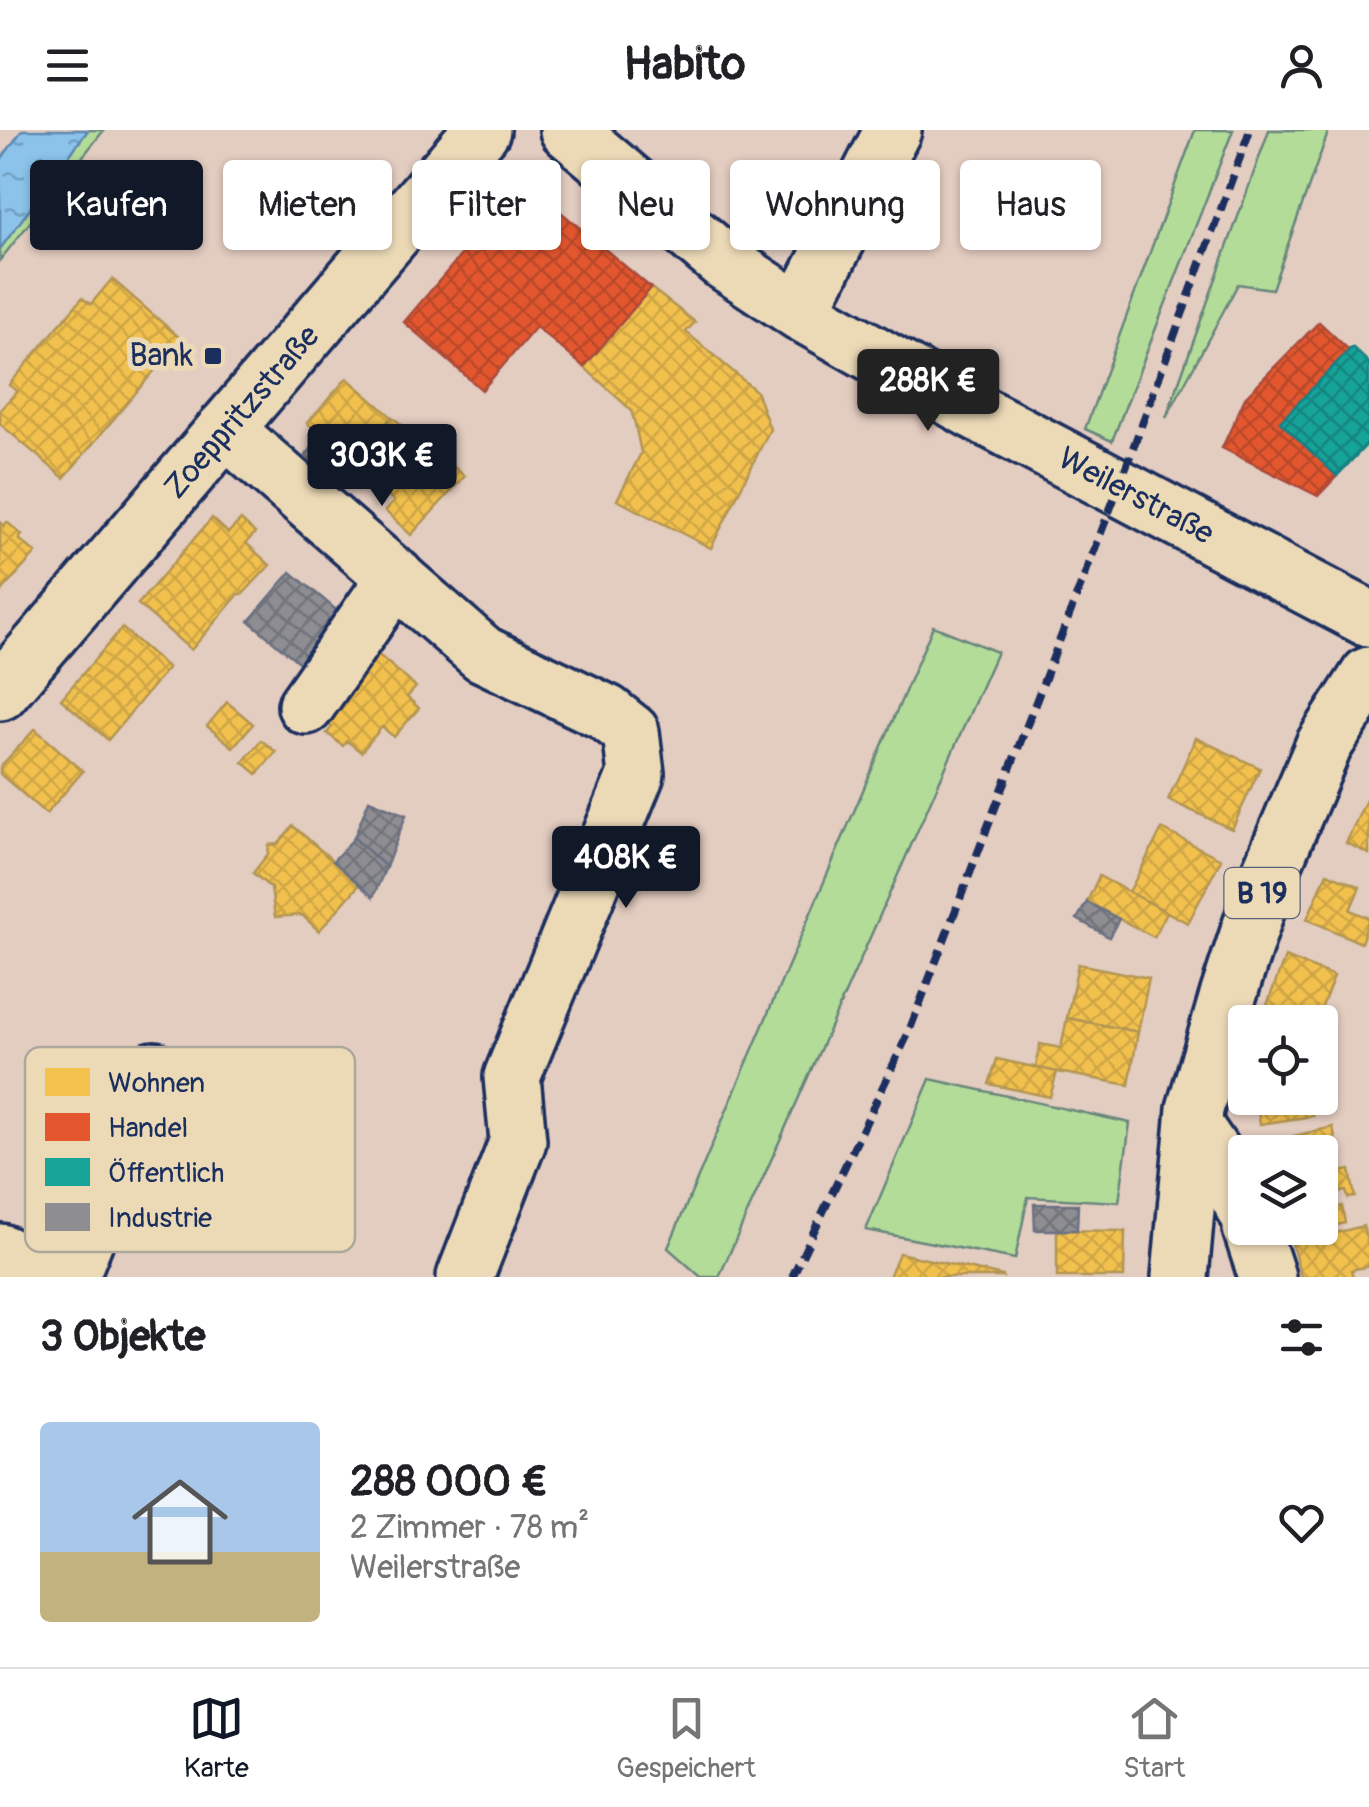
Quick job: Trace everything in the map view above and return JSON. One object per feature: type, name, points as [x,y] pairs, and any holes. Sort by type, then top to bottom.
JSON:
[{"type":"street","name":"Zoeppritzstraße","points":[[0,692],[482,130]]},
{"type":"street","name":"Weilerstraße","points":[[568,130],[722,261],[800,312],[974,411],[1369,619]]},
{"type":"street","points":[[800,312],[893,130]]},
{"type":"street","points":[[225,429],[483,654],[607,713],[632,732],[636,774],[512,1077],[518,1141],[465,1277]]},
{"type":"street","points":[[306,706],[396,578]]},
{"type":"street","name":"B 19","points":[[1180,1277],[1194,1109],[1264,886],[1324,746],[1369,676]]},
{"type":"street","points":[[1194,1126],[1228,1178]]},
{"type":"street","points":[[1257,1245],[1267,1277]]},
{"type":"street","points":[[0,1252],[54,1277]]},
{"type":"street","points":[[70,1277],[80,1252]]},
{"type":"green space","points":[[88,130],[104,130],[80,160],[66,160]]},
{"type":"green space","points":[[1195,130],[1233,130],[1112,441],[1085,429]]},
{"type":"green space","points":[[1269,130],[1329,130],[1272,289],[1238,284],[1166,418]]},
{"type":"green space","points":[[30,208],[30,222],[0,260],[0,249]]},
{"type":"green space","points":[[933,626],[997,652],[719,1277],[701,1277],[668,1248]]},
{"type":"green space","points":[[930,1079],[1130,1123],[1119,1202],[1028,1197],[1015,1259],[866,1230]]},
{"type":"water","points":[[22,130],[88,130],[66,160],[30,160],[30,208],[0,249],[0,161]]},
{"type":"building: Wohnen","points":[[112,279],[181,339],[64,478],[0,424],[0,410],[17,391],[9,385],[82,298],[91,304]]},
{"type":"building: Wohnen","points":[[651,288],[695,322],[686,332],[756,391],[770,429],[711,548],[617,500],[641,453],[635,424],[631,410],[584,367]]},
{"type":"building: Wohnen","points":[[347,378],[392,417],[352,463],[307,423]]},
{"type":"building: Wohnen","points":[[392,417],[465,476],[411,535],[385,511],[394,501],[352,463]]},
{"type":"building: Wohnen","points":[[212,518],[228,533],[241,520],[255,533],[246,543],[270,565],[191,650],[138,604]]},
{"type":"building: Wohnen","points":[[0,522],[4,526],[7,522],[36,553],[0,593]]},
{"type":"building: Wohnen","points":[[122,628],[168,668],[108,740],[61,699]]},
{"type":"building: Wohnen","points":[[373,650],[416,687],[407,697],[419,708],[394,737],[382,727],[361,752],[347,741],[343,746],[327,733],[332,727],[317,714]]},
{"type":"building: Wohnen","points":[[227,702],[253,724],[233,747],[207,726]]},
{"type":"building: Wohnen","points":[[35,729],[83,771],[46,814],[0,774],[0,767]]},
{"type":"building: Wohnen","points":[[1196,738],[1260,768],[1232,829],[1168,800]]},
{"type":"building: Wohnen","points":[[261,740],[276,752],[257,774],[243,762]]},
{"type":"building: Wohnen","points":[[1369,799],[1369,854],[1346,843]]},
{"type":"building: Wohnen","points":[[293,826],[360,884],[319,931],[302,915],[275,917],[271,888],[253,873],[268,854],[269,845],[278,844]]},
{"type":"building: Wohnen","points":[[1162,829],[1221,859],[1188,923],[1129,892]]},
{"type":"building: Wohnen","points":[[1327,873],[1360,887],[1350,910],[1369,918],[1361,943],[1307,919]]},
{"type":"building: Wohnen","points":[[1099,876],[1167,912],[1154,937],[1087,902]]},
{"type":"building: Wohnen","points":[[1285,957],[1334,976],[1323,1005],[1267,1005]]},
{"type":"building: Wohnen","points":[[1078,964],[1149,978],[1138,1032],[1067,1018]]},
{"type":"building: Wohnen","points":[[1067,1018],[1138,1032],[1129,1085],[1036,1068],[1040,1044],[1061,1048]]},
{"type":"building: Wohnen","points":[[997,1059],[1057,1072],[1050,1097],[989,1084]]},
{"type":"building: Wohnen","points":[[1259,1115],[1313,1116],[1260,1124]]},
{"type":"building: Wohnen","points":[[1333,1127],[1335,1135],[1298,1135]]},
{"type":"building: Wohnen","points":[[1350,1170],[1355,1197],[1348,1198],[1346,1191],[1338,1193],[1338,1172]]},
{"type":"building: Wohnen","points":[[1342,1206],[1345,1223],[1338,1225],[1338,1207]]},
{"type":"building: Wohnen","points":[[1363,1226],[1369,1266],[1351,1270],[1353,1277],[1301,1277],[1292,1245],[1338,1245],[1338,1232]]},
{"type":"building: Wohnen","points":[[1057,1230],[1125,1231],[1124,1277],[1057,1277]]},
{"type":"building: Wohnen","points":[[899,1253],[1003,1276],[1003,1277],[889,1277]]},
{"type":"building: Handel","points":[[561,212],[581,229],[581,250],[606,250],[651,288],[584,367],[536,327],[482,390],[404,322],[465,250],[561,250]]},
{"type":"building: Handel","points":[[1319,322],[1349,350],[1280,422],[1337,476],[1318,496],[1222,448],[1246,396]]},
{"type":"building: Öffentlich","points":[[1352,347],[1369,363],[1369,442],[1337,476],[1280,422]]},
{"type":"building: Industrie","points":[[311,449],[340,475],[327,491],[298,465]]},
{"type":"building: Industrie","points":[[291,572],[348,620],[308,670],[249,621]]},
{"type":"building: Industrie","points":[[369,800],[406,815],[386,867],[354,838]]},
{"type":"building: Industrie","points":[[354,838],[386,867],[373,897],[333,861]]},
{"type":"building: Industrie","points":[[1087,902],[1119,919],[1109,937],[1077,919]]},
{"type":"building: Industrie","points":[[1034,1204],[1078,1204],[1077,1230],[1035,1230]]},
{"type":"railway","points":[[792,1277],[908,1034],[1119,486],[1250,130]]},
{"type":"place","name":"Bank","points":[[213,356]]}]
